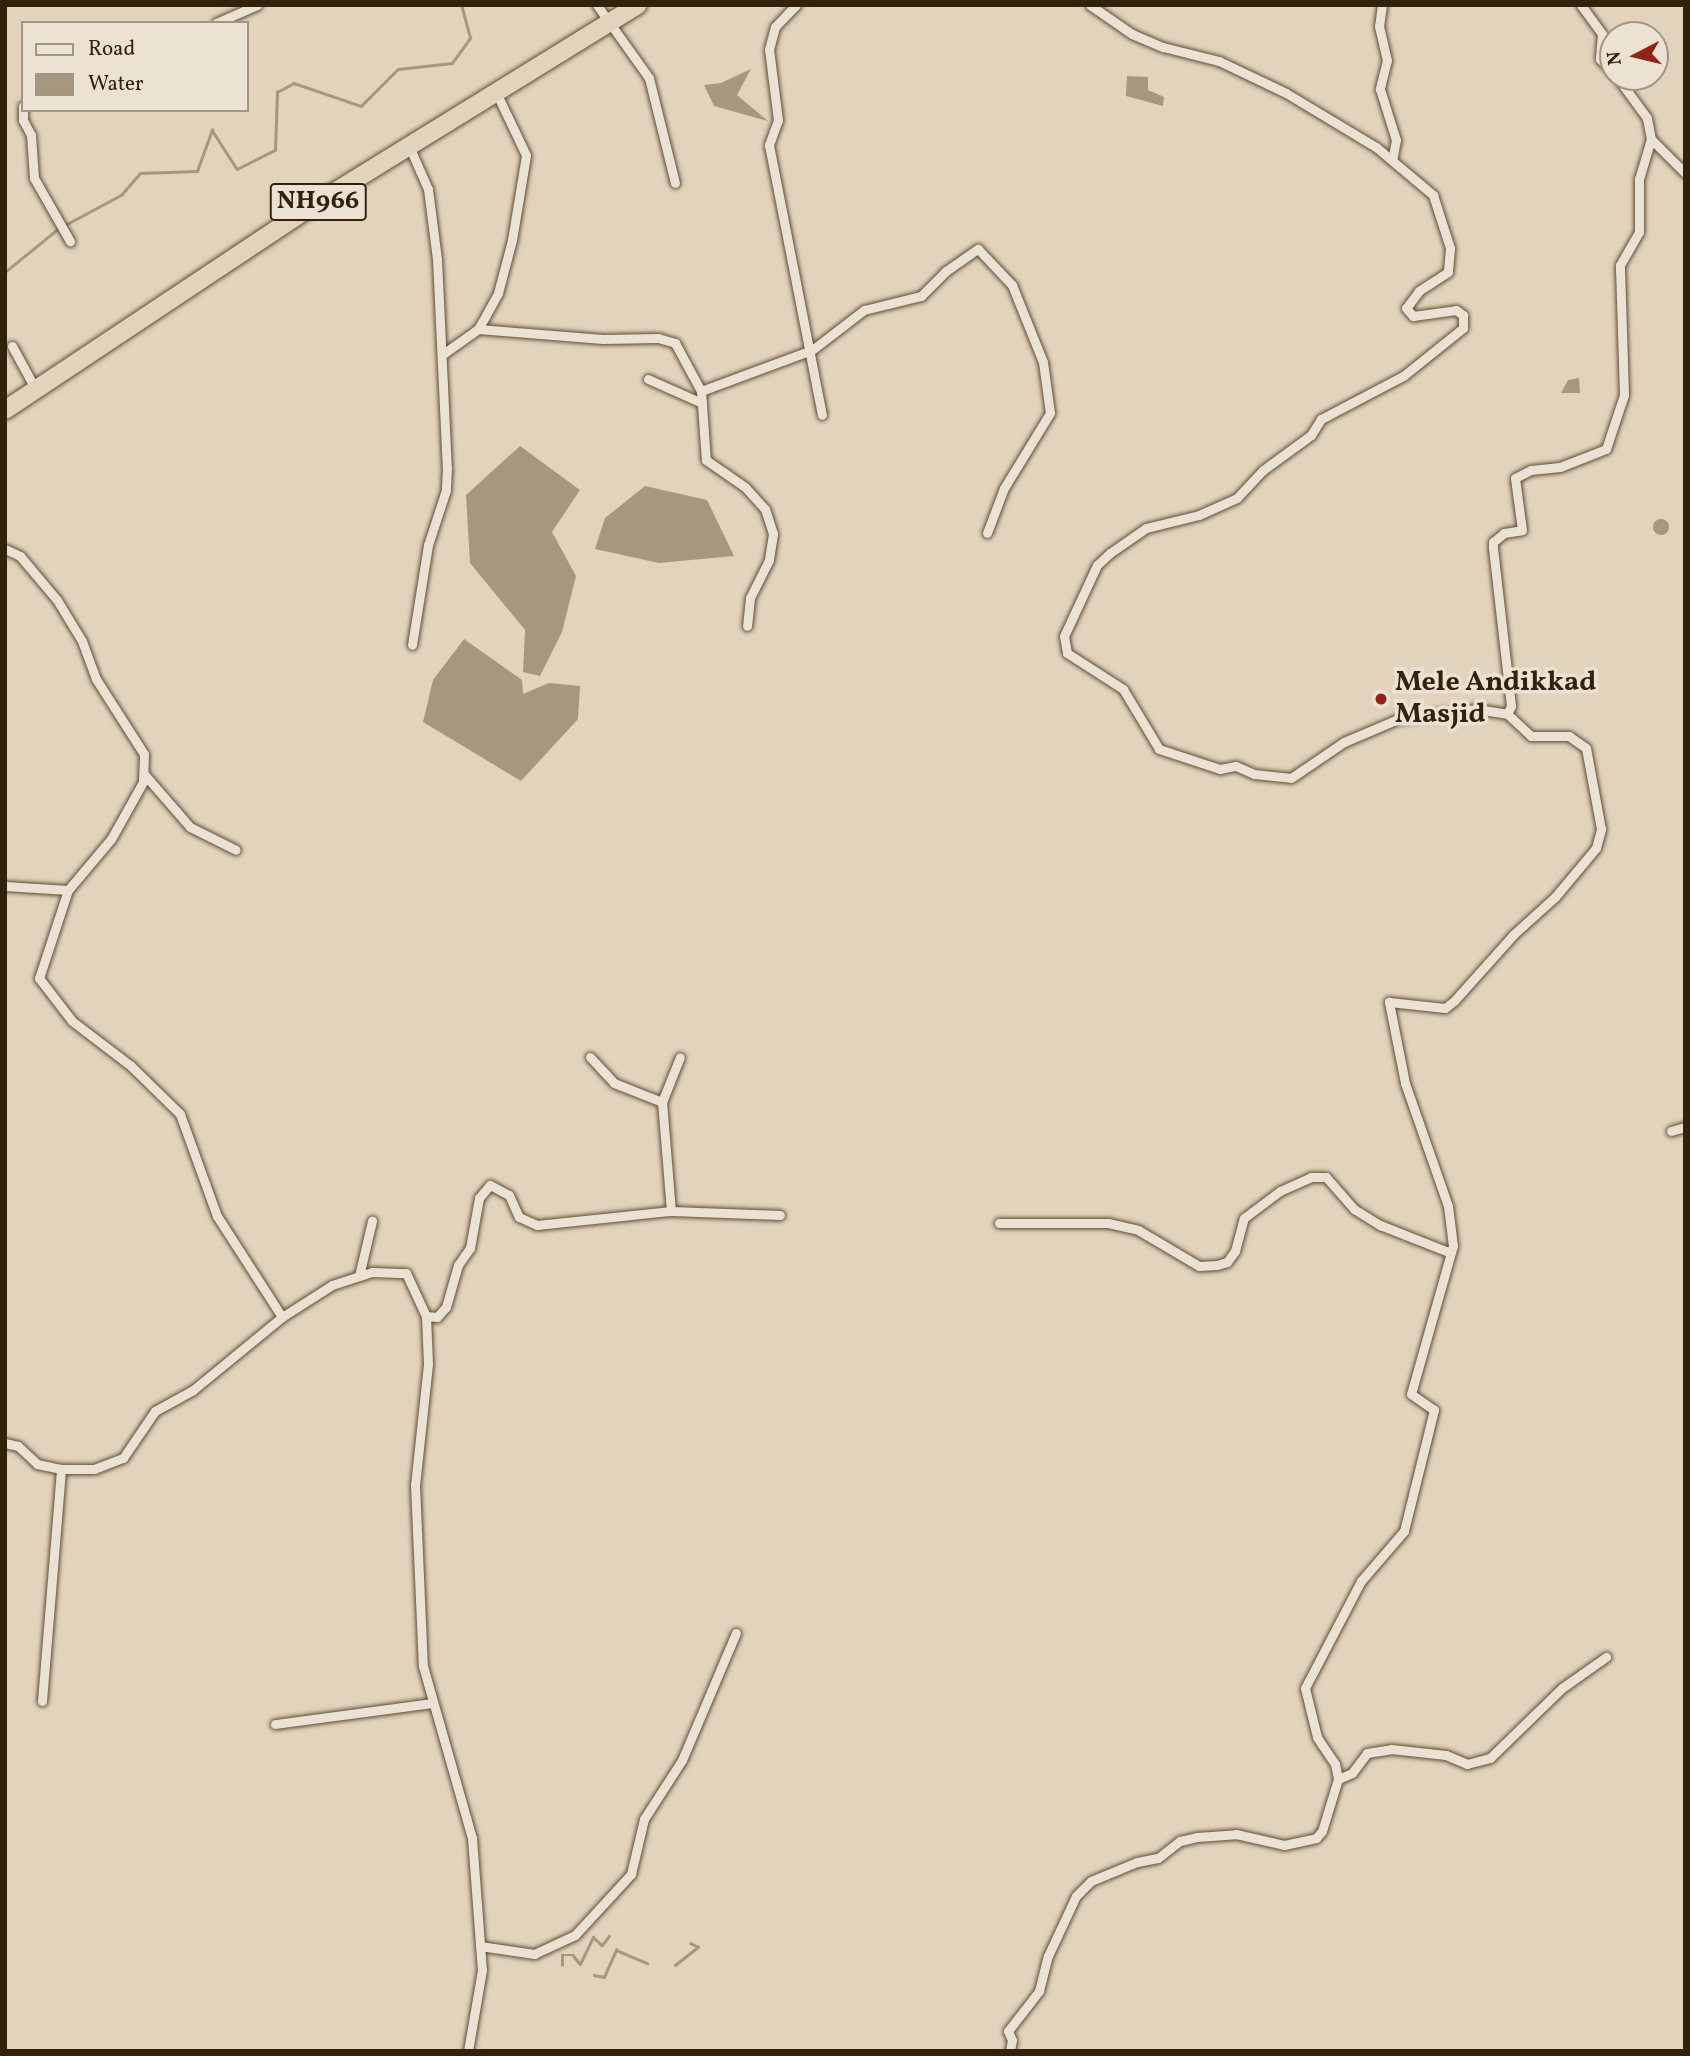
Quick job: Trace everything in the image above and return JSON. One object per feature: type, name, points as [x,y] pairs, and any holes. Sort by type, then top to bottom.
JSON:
[{"type":"highway","name":"NH966","points":[[5,410],[126,327],[409,146],[637,5]]},
{"type":"street","points":[[221,21],[257,5]]},
{"type":"street","points":[[597,5],[606,24],[627,41],[649,78],[675,183]]},
{"type":"street","points":[[796,5],[775,27],[769,49],[778,120],[769,145],[812,350],[822,415]]},
{"type":"street","points":[[1382,5],[1379,26],[1387,60],[1380,89],[1396,140],[1392,160]]},
{"type":"street","points":[[1581,5],[1599,29]]},
{"type":"street","points":[[1010,2051],[1012,2040],[1008,2031],[1039,1991],[1048,1956],[1084,1886],[1136,1862],[1164,1856],[1180,1841],[1197,1837],[1236,1834],[1284,1845],[1316,1839],[1338,1779],[1335,1764],[1317,1737],[1305,1688],[1361,1581],[1404,1531],[1434,1410],[1411,1394],[1451,1253],[1448,1206],[1405,1083],[1388,1002],[1445,1008],[1454,1002],[1514,934],[1563,887],[1596,848],[1601,829],[1586,748],[1569,736],[1531,736],[1507,714],[1477,709],[1398,719],[1344,742],[1291,778],[1254,774],[1236,766],[1220,769],[1159,749],[1123,689],[1067,653],[1064,636],[1097,565],[1110,553],[1146,528],[1199,514],[1237,498],[1262,470],[1311,435],[1321,419],[1403,376],[1463,328],[1463,315],[1456,310],[1413,316],[1407,312],[1406,303],[1419,290],[1448,272],[1450,248],[1433,195],[1392,160],[1286,93],[1219,61],[1163,47],[1096,7]]},
{"type":"street","points":[[1507,714],[1511,706],[1504,613],[1493,542],[1504,533],[1521,530],[1518,474],[1597,455],[1606,449],[1616,426],[1626,374],[1620,265],[1639,232],[1639,179],[1651,139],[1647,118],[1627,91]]},
{"type":"street","points":[[443,354],[478,328],[498,293],[526,155],[496,92]]},
{"type":"street","points":[[23,112],[23,120],[31,135],[34,178],[68,237]]},
{"type":"street","points":[[1651,139],[1685,173]]},
{"type":"street","points":[[409,146],[428,189],[443,354],[446,490],[428,545],[412,645]]},
{"type":"street","points":[[701,391],[812,350],[864,310],[930,291],[946,271],[978,249],[1006,274],[1043,362],[1050,413],[1004,488],[987,533]]},
{"type":"street","points":[[478,328],[603,339],[658,338],[675,343],[685,355],[701,391],[706,460],[745,487],[765,509],[773,534],[769,560],[750,597],[747,626]]},
{"type":"street","points":[[12,345],[36,390]]},
{"type":"street","points":[[648,379],[702,403]]},
{"type":"street","points":[[5,549],[20,556],[57,600],[82,641],[96,679],[141,744],[144,774],[111,839],[68,890],[39,978],[72,1021],[131,1066],[180,1114],[217,1216],[282,1317]]},
{"type":"street","points":[[144,774],[190,827],[236,850]]},
{"type":"street","points":[[5,886],[68,890]]},
{"type":"street","points":[[590,1057],[614,1083],[662,1102]]},
{"type":"street","points":[[671,1211],[662,1102],[680,1057]]},
{"type":"street","points":[[1671,1131],[1685,1126]]},
{"type":"street","points":[[999,1223],[1108,1223],[1138,1230],[1199,1266],[1217,1265],[1227,1262],[1235,1251],[1244,1218],[1280,1191],[1311,1177],[1326,1177],[1354,1209],[1371,1220],[1451,1253]]},
{"type":"street","points":[[426,1316],[437,1317],[446,1307],[458,1265],[470,1248],[479,1198],[489,1185],[509,1195],[519,1217],[537,1225],[671,1211],[779,1215]]},
{"type":"street","points":[[359,1276],[372,1221]]},
{"type":"street","points":[[5,1443],[18,1446],[37,1464],[61,1469],[94,1469],[122,1458],[155,1411],[193,1390],[282,1317],[332,1285],[359,1276],[406,1273],[426,1316],[428,1364],[415,1485],[423,1667],[472,1838],[482,1970],[468,2051]]},
{"type":"street","points":[[42,1701],[61,1469]]},
{"type":"street","points":[[480,1946],[534,1954],[575,1935],[631,1874],[644,1819],[682,1760],[736,1633]]},
{"type":"street","points":[[1338,1779],[1352,1773],[1367,1753],[1391,1749],[1446,1755],[1466,1764],[1490,1759],[1562,1688],[1606,1657]]},
{"type":"street","points":[[275,1724],[432,1703]]},
{"type":"water","points":[[751,69],[737,95],[768,121],[714,106],[704,85],[721,83]]},
{"type":"water","points":[[1127,76],[1148,77],[1148,90],[1164,97],[1163,106],[1126,96]]},
{"type":"water","points":[[1579,378],[1580,393],[1561,393],[1568,380]]},
{"type":"water","points":[[520,446],[580,490],[552,532],[576,576],[562,632],[540,676],[523,672],[525,630],[470,563],[466,495]]},
{"type":"water","points":[[645,486],[707,500],[734,556],[659,563],[595,549],[605,518]]},
{"type":"water","points":[[1661,519],[1667,521],[1667,533],[1661,535],[1655,533],[1653,527],[1655,521]]},
{"type":"water","points":[[464,639],[522,680],[523,694],[549,683],[580,686],[578,719],[521,781],[423,722],[433,680]]},
{"type":"waterway","points":[[65,225],[121,195],[140,173],[197,171],[212,130],[237,169],[275,150],[277,92],[294,83],[361,106],[398,69],[452,63],[470,38],[461,5]]},
{"type":"waterway","points":[[5,272],[59,228]]},
{"type":"waterway","points":[[562,1965],[562,1955],[573,1955],[580,1964],[593,1937],[602,1945],[609,1936]]},
{"type":"waterway","points":[[675,1965],[698,1947],[691,1944]]},
{"type":"waterway","points":[[594,1975],[604,1977],[616,1950],[647,1963]]},
{"type":"place","name":"Mele Andikkad Masjid","points":[[1381,699]]}]
